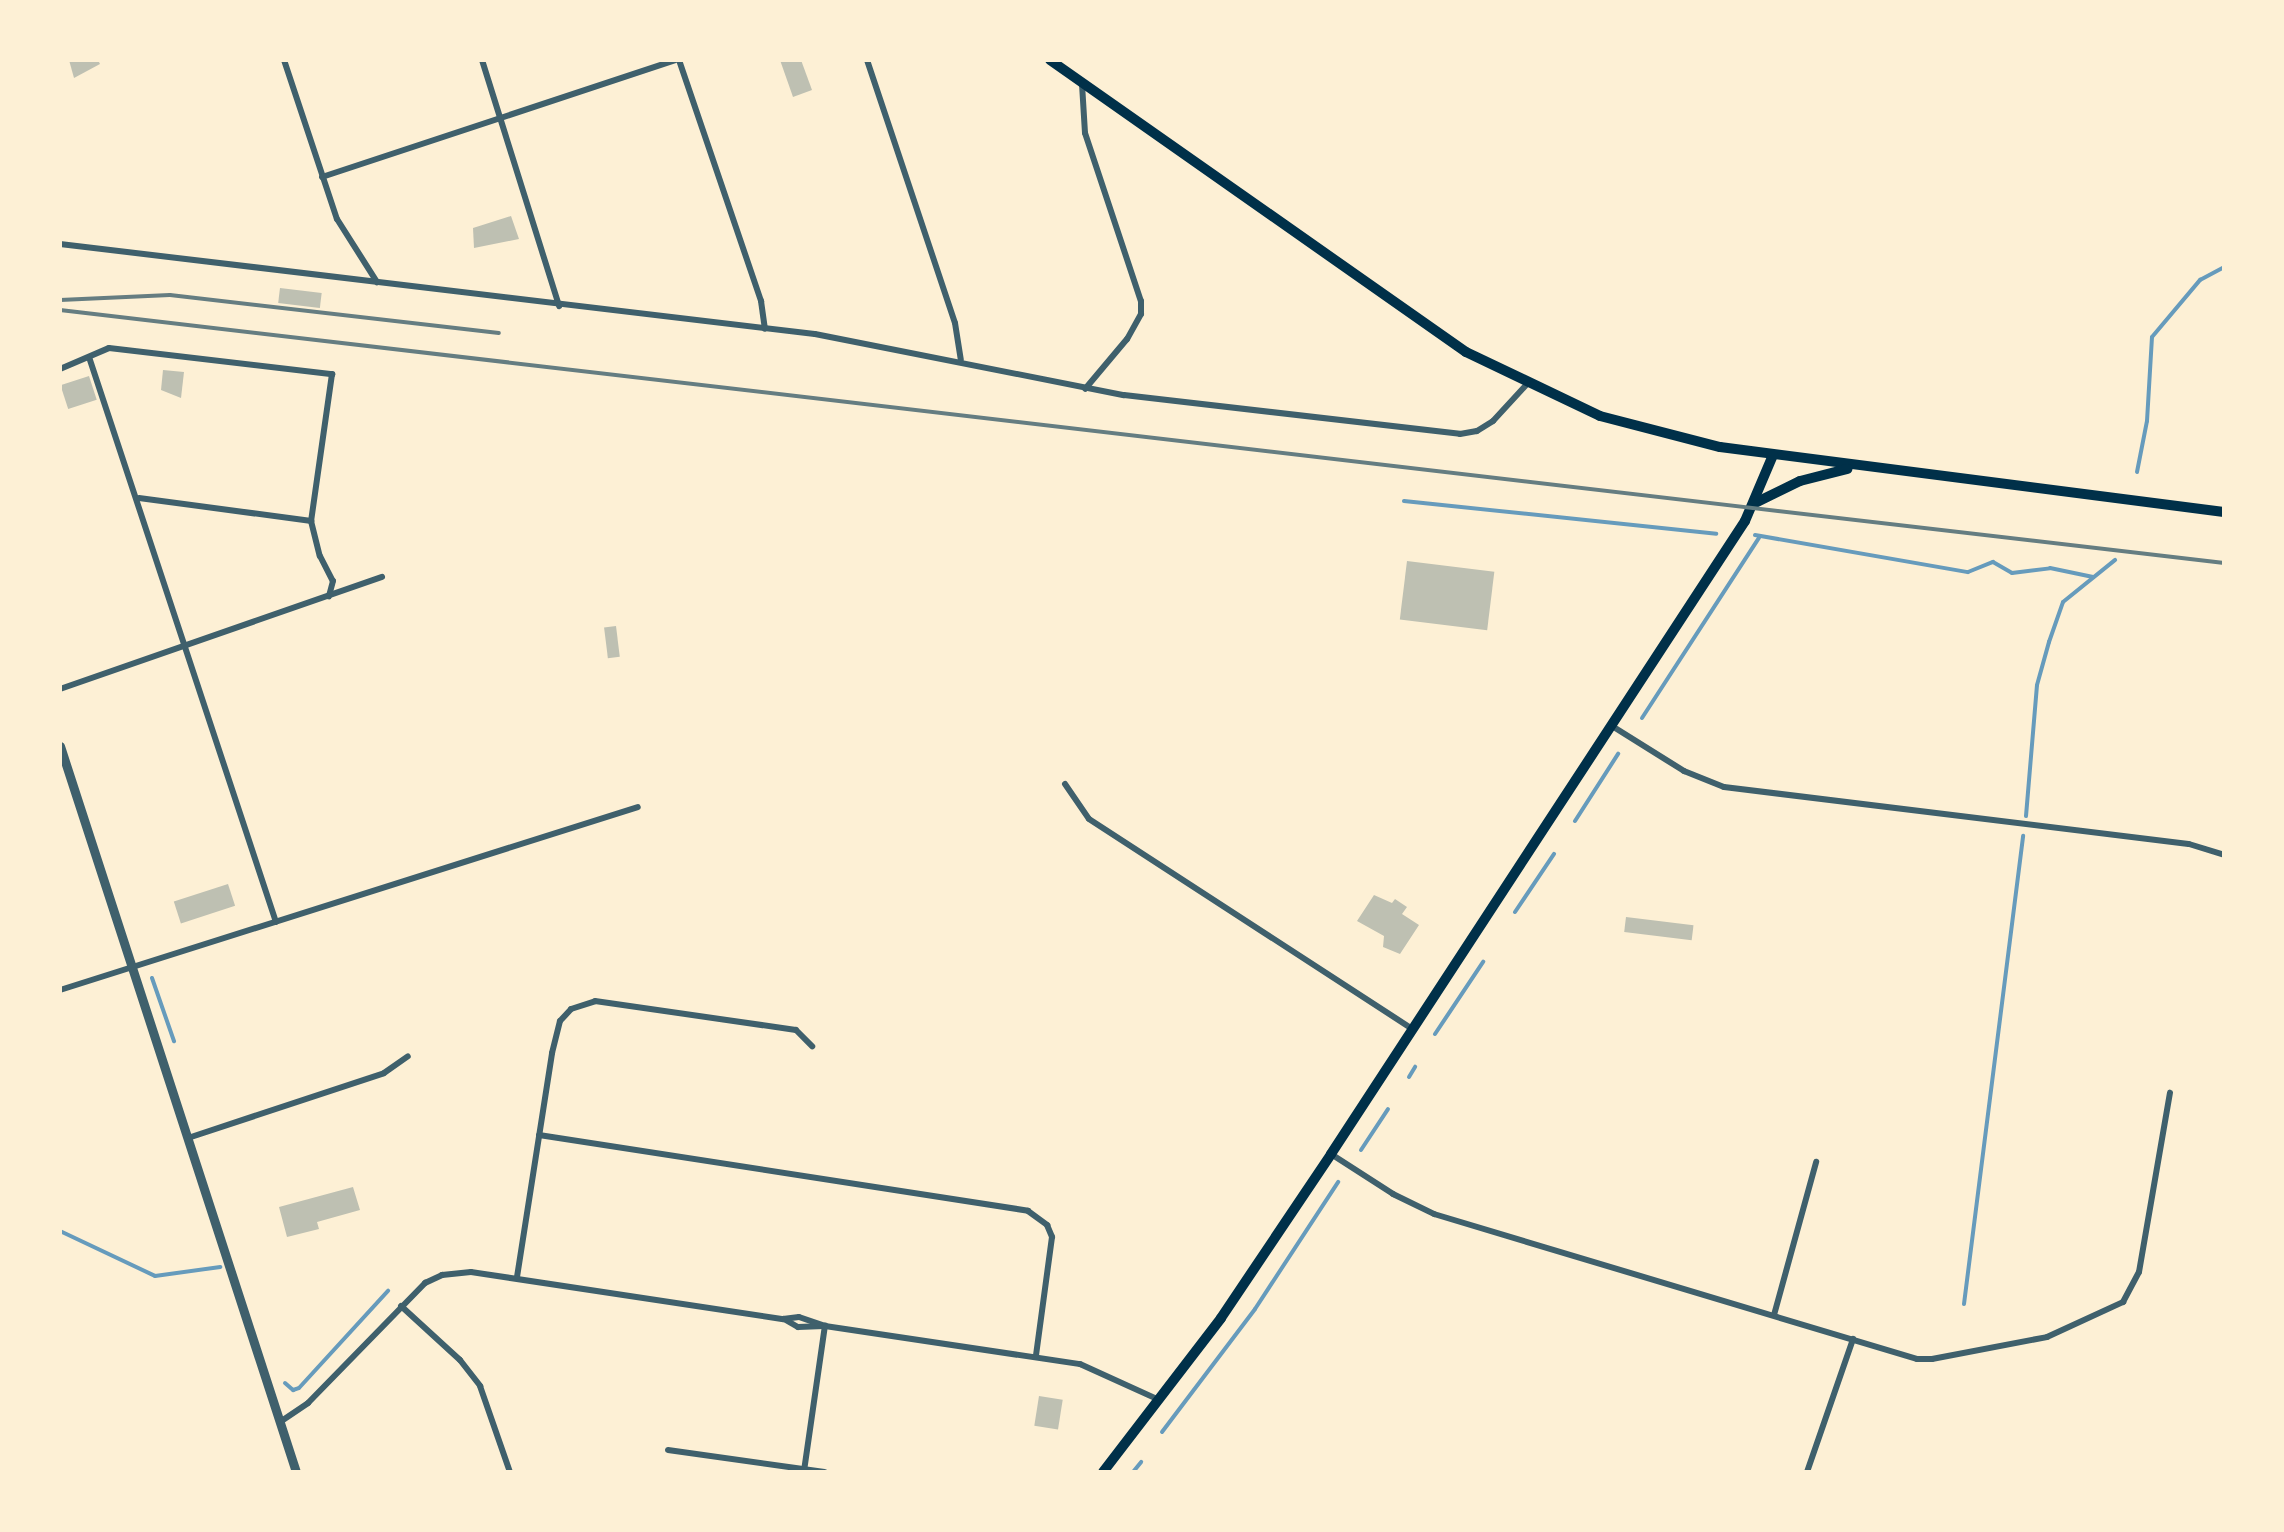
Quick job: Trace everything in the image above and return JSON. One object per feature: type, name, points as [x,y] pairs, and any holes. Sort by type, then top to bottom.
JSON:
[{"type":"main road","points":[[1050,60],[1452,342],[1527,384],[1641,429],[1773,455],[2224,512]]},
{"type":"main road","points":[[1103,1472],[1220,1318],[1330,1154],[1755,503],[1773,455]]},
{"type":"main road","points":[[1755,503],[1826,472],[1861,467]]},
{"type":"street","points":[[284,60],[337,219],[378,284]]},
{"type":"street","points":[[482,60],[559,306]]},
{"type":"street","points":[[322,177],[677,60],[761,301],[765,329]]},
{"type":"street","points":[[867,60],[956,323],[962,360]]},
{"type":"street","points":[[1082,82],[1085,133],[1141,301],[1135,327],[1085,389]]},
{"type":"street","points":[[60,244],[765,329],[962,360],[1085,389],[1460,434],[1477,431],[1493,421],[1527,384]]},
{"type":"street","points":[[60,369],[109,348],[332,374],[311,520],[320,556],[333,581],[329,596]]},
{"type":"street","points":[[89,357],[139,498],[276,922]]},
{"type":"street","points":[[139,498],[311,520]]},
{"type":"street","points":[[60,689],[382,578]]},
{"type":"street","points":[[1610,724],[1684,771],[1724,787],[2189,844],[2224,855]]},
{"type":"street","points":[[60,746],[296,1472]]},
{"type":"street","points":[[1065,784],[1089,819],[1412,1029]]},
{"type":"street","points":[[60,990],[638,806]]},
{"type":"street","points":[[516,1278],[556,1032],[565,1014],[586,1002],[796,1030],[812,1046]]},
{"type":"street","points":[[188,1138],[384,1073],[408,1056]]},
{"type":"street","points":[[1330,1154],[1393,1194],[1434,1214],[1916,1359],[1960,1356],[2047,1337],[2113,1310],[2130,1294],[2139,1272],[2170,1093]]},
{"type":"street","points":[[539,1134],[1028,1211],[1047,1225],[1052,1237],[1036,1356]]},
{"type":"street","points":[[1774,1316],[1816,1162]]},
{"type":"street","points":[[280,1422],[308,1403],[425,1282],[442,1275],[470,1272],[784,1319],[798,1316],[825,1326],[1036,1356],[1097,1369],[1158,1400]]},
{"type":"street","points":[[400,1306],[473,1376],[490,1409],[510,1472]]},
{"type":"street","points":[[804,1470],[825,1326]]},
{"type":"street","points":[[1807,1472],[1854,1339]]},
{"type":"street","points":[[668,1450],[824,1472]]},
{"type":"building","points":[[69,60],[98,60],[100,64],[74,78]]},
{"type":"building","points":[[780,60],[801,60],[812,90],[793,97]]},
{"type":"building","points":[[511,216],[519,239],[474,248],[473,228]]},
{"type":"building","points":[[280,288],[322,293],[320,308],[278,303]]},
{"type":"building","points":[[163,370],[184,372],[181,398],[161,390]]},
{"type":"building","points":[[89,376],[97,400],[68,409],[60,385]]},
{"type":"building","points":[[1407,561],[1494,572],[1487,630],[1400,620]]},
{"type":"building","points":[[616,626],[620,657],[608,658],[604,627]]},
{"type":"building","points":[[228,884],[235,906],[181,923],[174,902]]},
{"type":"building","points":[[1374,895],[1392,903],[1395,899],[1407,907],[1402,914],[1419,925],[1400,954],[1383,947],[1384,936],[1357,921]]},
{"type":"building","points":[[1626,917],[1693,925],[1692,940],[1624,932]]},
{"type":"building","points":[[353,1187],[360,1210],[317,1222],[319,1229],[287,1237],[279,1207]]},
{"type":"building","points":[[1039,1396],[1063,1400],[1058,1429],[1034,1426]]},
{"type":"waterway","points":[[2137,472],[2147,421],[2152,337],[2200,280],[2224,267]]},
{"type":"waterway","points":[[1404,501],[1716,534]]},
{"type":"waterway","points":[[1755,535],[1968,572],[1993,562],[2012,573],[2050,568],[2093,577]]},
{"type":"waterway","points":[[1642,718],[1759,538]]},
{"type":"waterway","points":[[2026,816],[2037,685],[2049,642],[2063,602],[2115,560]]},
{"type":"waterway","points":[[1575,821],[1618,754]]},
{"type":"waterway","points":[[1964,1304],[2023,836]]},
{"type":"waterway","points":[[1515,912],[1554,854]]},
{"type":"waterway","points":[[1435,1034],[1483,962]]},
{"type":"waterway","points":[[152,978],[174,1041]]},
{"type":"waterway","points":[[1409,1077],[1415,1067]]},
{"type":"waterway","points":[[1361,1150],[1388,1109]]},
{"type":"waterway","points":[[1162,1432],[1255,1309],[1338,1182]]},
{"type":"waterway","points":[[60,1231],[155,1276],[220,1267]]},
{"type":"waterway","points":[[285,1383],[293,1390],[299,1388],[388,1291]]},
{"type":"waterway","points":[[1133,1472],[1141,1462]]},
{"type":"railway","points":[[60,300],[170,295],[499,333]]},
{"type":"railway","points":[[60,310],[2224,563]]}]
